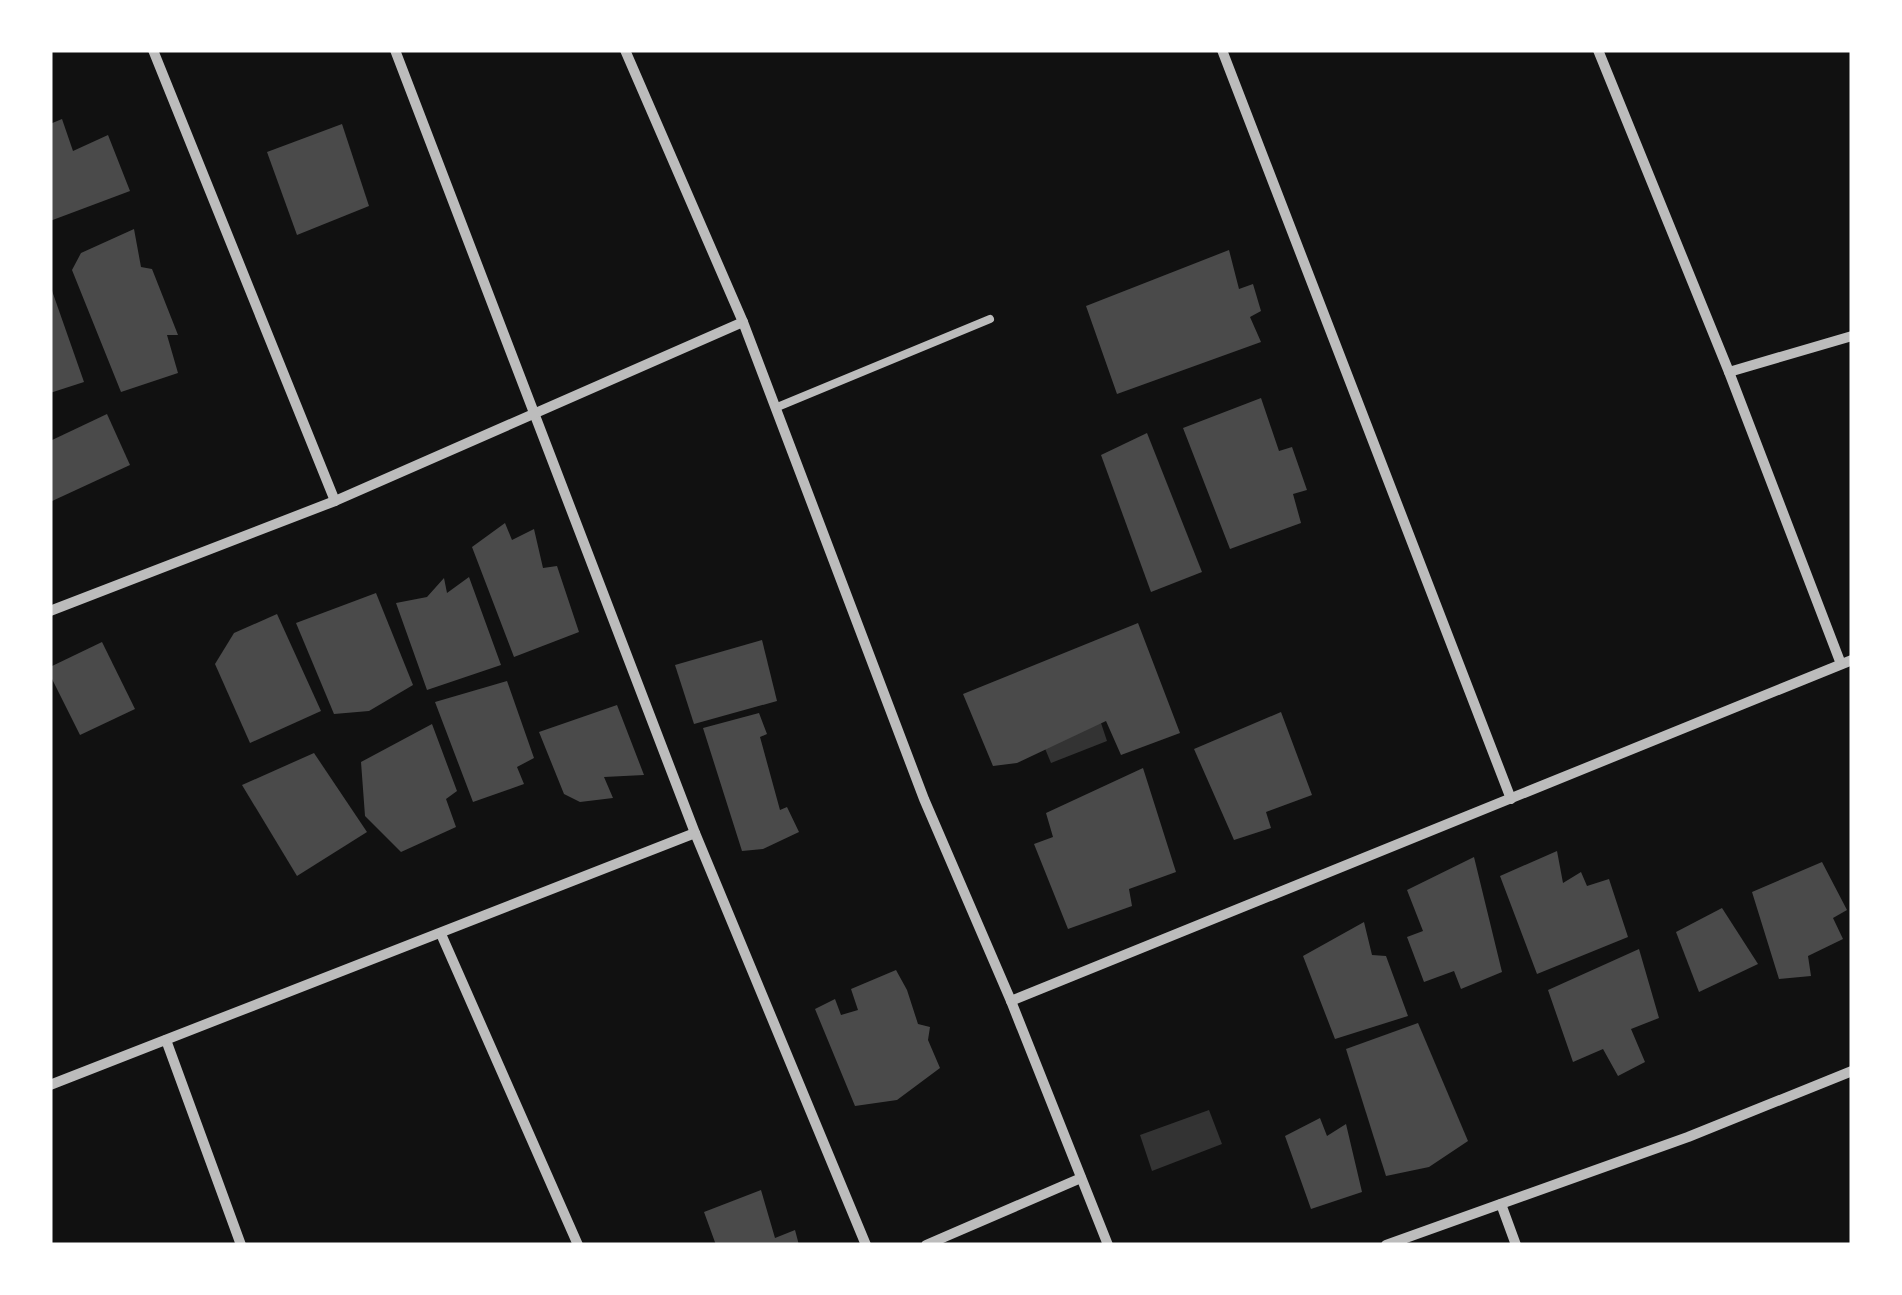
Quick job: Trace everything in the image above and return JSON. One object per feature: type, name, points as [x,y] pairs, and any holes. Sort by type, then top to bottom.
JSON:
[{"type":"street","points":[[153,50],[336,501]]},
{"type":"street","points":[[395,50],[695,832],[866,1245]]},
{"type":"street","points":[[626,50],[743,322],[924,799],[1108,1245]]},
{"type":"street","points":[[1222,50],[1511,799]]},
{"type":"street","points":[[1010,1001],[1847,662],[1598,50]]},
{"type":"street","points":[[50,610],[336,501],[743,322]]},
{"type":"street","points":[[1729,372],[1852,336]]},
{"type":"street","points":[[50,1085],[695,832]]},
{"type":"street","points":[[440,934],[578,1245]]},
{"type":"street","points":[[166,1040],[241,1245]]},
{"type":"street","points":[[1386,1245],[1688,1137],[1852,1071]]},
{"type":"street","points":[[926,1245],[1081,1178]]},
{"type":"street","points":[[1501,1204],[1516,1245]]},
{"type":"lane","points":[[776,408],[990,319]]},
{"type":"shaded area","points":[[1096,708],[1107,741],[1051,763],[1039,734]]},
{"type":"shaded area","points":[[1209,1110],[1222,1144],[1152,1171],[1140,1135]]},
{"type":"building","points":[[62,119],[73,151],[108,135],[130,191],[50,221],[50,124]]},
{"type":"building","points":[[342,124],[369,206],[297,235],[267,152]]},
{"type":"building","points":[[134,229],[141,267],[152,269],[178,335],[167,335],[178,373],[121,392],[72,270],[81,253]]},
{"type":"building","points":[[1229,250],[1239,289],[1253,284],[1261,311],[1250,317],[1261,342],[1117,394],[1086,306]]},
{"type":"building","points":[[50,285],[84,382],[50,393]]},
{"type":"building","points":[[1261,398],[1279,451],[1292,447],[1307,490],[1293,494],[1301,523],[1230,549],[1183,428]]},
{"type":"building","points":[[107,414],[130,465],[50,502],[50,441]]},
{"type":"building","points":[[1147,433],[1202,572],[1151,592],[1101,455]]},
{"type":"building","points":[[505,523],[512,540],[534,529],[543,568],[557,566],[579,632],[514,657],[472,547]]},
{"type":"building","points":[[469,577],[501,665],[427,690],[396,603],[427,597],[444,578],[447,593]]},
{"type":"building","points":[[376,593],[413,685],[369,711],[334,714],[296,623]]},
{"type":"building","points":[[277,614],[321,711],[250,743],[215,664],[234,633]]},
{"type":"building","points":[[1138,623],[1180,733],[1121,755],[1106,721],[1017,763],[993,766],[963,694]]},
{"type":"building","points":[[762,640],[777,701],[694,724],[675,665]]},
{"type":"building","points":[[102,642],[135,709],[80,735],[50,675],[50,667]]},
{"type":"building","points":[[507,681],[534,758],[517,767],[524,784],[473,802],[435,702]]},
{"type":"building","points":[[617,705],[644,775],[604,777],[613,798],[580,802],[564,794],[539,732]]},
{"type":"building","points":[[1281,712],[1312,795],[1266,812],[1271,828],[1234,840],[1194,749]]},
{"type":"building","points":[[759,713],[767,734],[760,737],[780,810],[787,807],[799,832],[763,849],[742,851],[703,728]]},
{"type":"building","points":[[432,724],[457,791],[446,799],[456,827],[401,852],[365,816],[361,762]]},
{"type":"building","points":[[314,753],[367,832],[297,876],[242,785]]},
{"type":"building","points":[[1143,768],[1176,872],[1129,889],[1132,906],[1068,929],[1034,844],[1053,837],[1046,813]]},
{"type":"building","points":[[1557,851],[1563,883],[1581,872],[1587,886],[1609,879],[1628,937],[1537,974],[1500,876]]},
{"type":"building","points":[[1474,857],[1502,972],[1461,989],[1454,971],[1424,982],[1407,937],[1423,931],[1407,890]]},
{"type":"building","points":[[1822,862],[1847,910],[1833,918],[1843,939],[1808,956],[1811,976],[1779,979],[1752,892]]},
{"type":"building","points":[[1722,908],[1758,964],[1699,992],[1676,932]]},
{"type":"building","points":[[1364,922],[1372,955],[1386,956],[1408,1016],[1335,1039],[1303,956]]},
{"type":"building","points":[[1639,949],[1659,1018],[1631,1029],[1645,1062],[1618,1076],[1603,1049],[1573,1062],[1548,990]]},
{"type":"building","points":[[896,970],[918,1024],[930,1027],[928,1040],[940,1068],[897,1100],[855,1106],[815,1009],[835,999],[841,1015],[858,1010],[851,989]]},
{"type":"building","points":[[1418,1023],[1468,1141],[1429,1167],[1386,1176],[1346,1049]]},
{"type":"building","points":[[1320,1118],[1327,1136],[1346,1124],[1362,1192],[1311,1209],[1285,1136]]},
{"type":"building","points":[[761,1190],[775,1238],[795,1230],[799,1245],[716,1245],[704,1212]]}]
